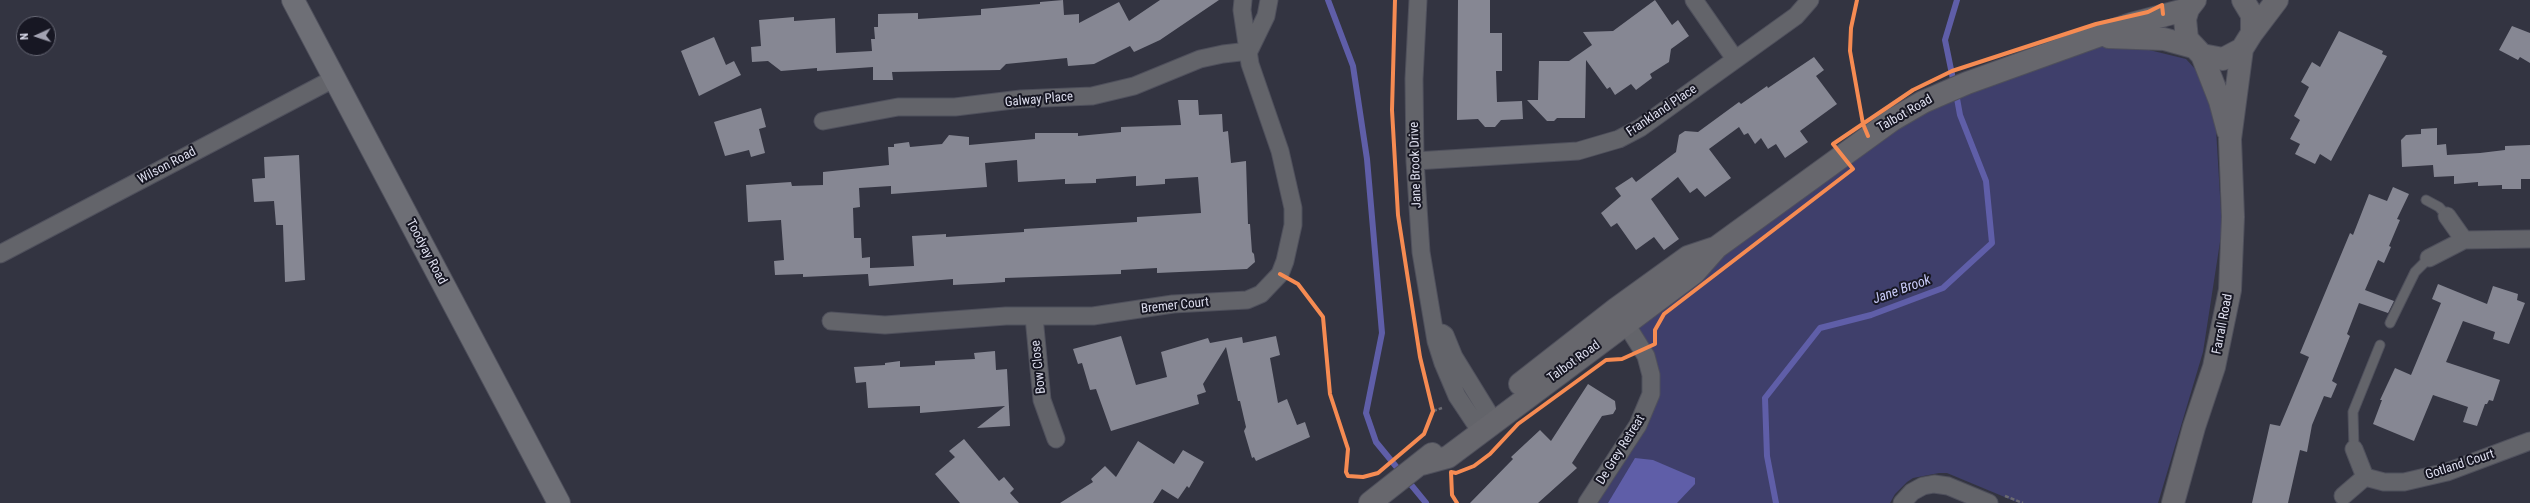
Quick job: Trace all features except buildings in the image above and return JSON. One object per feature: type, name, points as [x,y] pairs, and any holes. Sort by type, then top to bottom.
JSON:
[{"type":"main road","name":"Toodyay Road","points":[[293,0],[559,503]]},
{"type":"main road","name":"Farrall Road","points":[[2173,503],[2194,427],[2214,367],[2230,290],[2233,217],[2230,140],[2252,15],[2243,0]]},
{"type":"main road","points":[[2247,41],[2277,0]]},
{"type":"main road","name":"Farrall Road","points":[[2191,4],[2185,29],[2198,51],[2220,101],[2230,140]]},
{"type":"main road","name":"Talbot Road","points":[[1373,500],[1422,464],[1448,457],[1483,421],[1621,316],[1688,257],[1717,247],[1868,136],[1923,102],[1967,83],[2191,4]]},
{"type":"main road","name":"Talbot Road","points":[[2096,37],[2164,39],[2223,58],[2247,41]]},
{"type":"street","name":"Bremer Court","points":[[831,321],[885,324],[1006,316],[1034,317],[1105,315],[1173,304],[1246,300],[1261,294],[1280,274],[1285,261],[1293,225],[1293,208],[1280,151],[1254,79],[1242,10],[1243,0]]},
{"type":"street","points":[[1249,51],[1266,16],[1269,0]]},
{"type":"street","name":"Jane Brook Drive","points":[[1418,0],[1414,79],[1415,161],[1421,252],[1435,328],[1445,335],[1483,421]]},
{"type":"street","points":[[1694,0],[1735,59]]},
{"type":"street","name":"Frankland Place","points":[[1415,161],[1556,154],[1600,147],[1640,128],[1796,16],[1810,0]]},
{"type":"street","name":"Galway Place","points":[[823,121],[898,107],[955,107],[1021,99],[1092,96],[1134,86],[1200,59],[1223,54],[1249,51]]},
{"type":"street","name":"Wilson Road","points":[[0,254],[335,78]]},
{"type":"street","points":[[2447,216],[2464,240]]},
{"type":"street","points":[[2429,258],[2464,240],[2530,239]]},
{"type":"street","name":"De Grey Retreat","points":[[1587,503],[1638,425],[1650,394],[1651,375],[1646,356],[1621,316]]},
{"type":"street","name":"Bow Close","points":[[1034,317],[1042,400],[1056,440]]},
{"type":"street","name":"Gotland Court","points":[[2365,477],[2384,482],[2411,480],[2447,472],[2530,441]]},
{"type":"street","points":[[2340,499],[2365,477],[2354,449]]},
{"type":"street","points":[[1902,503],[1912,492],[1922,486],[1934,484],[1948,486],[1989,503]]},
{"type":"lane","points":[[2426,200],[2439,207],[2447,216]]},
{"type":"lane","points":[[2390,323],[2415,272],[2429,258]]},
{"type":"lane","points":[[2354,449],[2354,412],[2380,345]]},
{"type":"path","points":[[1432,411],[1442,408]]},
{"type":"shaded area","points":[[2096,37],[2186,59],[2196,70],[2209,91],[2216,129],[2222,229],[2203,352],[2158,503],[2019,503],[1947,473],[1939,473],[1913,478],[1895,494],[1890,503],[1587,503],[1651,394],[1626,324],[1868,136]]},
{"type":"shaded area","points":[[1635,458],[1653,460],[1695,478],[1695,484],[1677,503],[1608,503]]},
{"type":"waterway","points":[[1328,0],[1353,66],[1367,159],[1382,333],[1366,413],[1376,442],[1426,503]]},
{"type":"waterway","name":"Jane Brook","points":[[1954,84],[1945,40],[1957,0]]},
{"type":"waterway","name":"Jane Brook","points":[[1776,503],[1767,456],[1765,398],[1820,328],[1871,315],[1943,288],[1992,243],[1986,181],[1960,115],[1956,93]]},
{"type":"cycle path","points":[[1280,274],[1298,284],[1323,317],[1330,394],[1348,449],[1346,472],[1348,476],[1363,477],[1378,473],[1424,434],[1433,411],[1420,357],[1398,215],[1392,110],[1395,0]]},
{"type":"cycle path","points":[[1857,0],[1851,28],[1850,51],[1863,124],[1868,136]]},
{"type":"cycle path","points":[[1457,503],[1452,495],[1451,472],[1456,473],[1474,466],[1490,454],[1518,424],[1606,360],[1622,359],[1655,344],[1655,330],[1664,314],[1853,169],[1833,144],[1913,90],[1952,71],[2096,24],[2148,12],[2162,5],[2163,14]]}]
